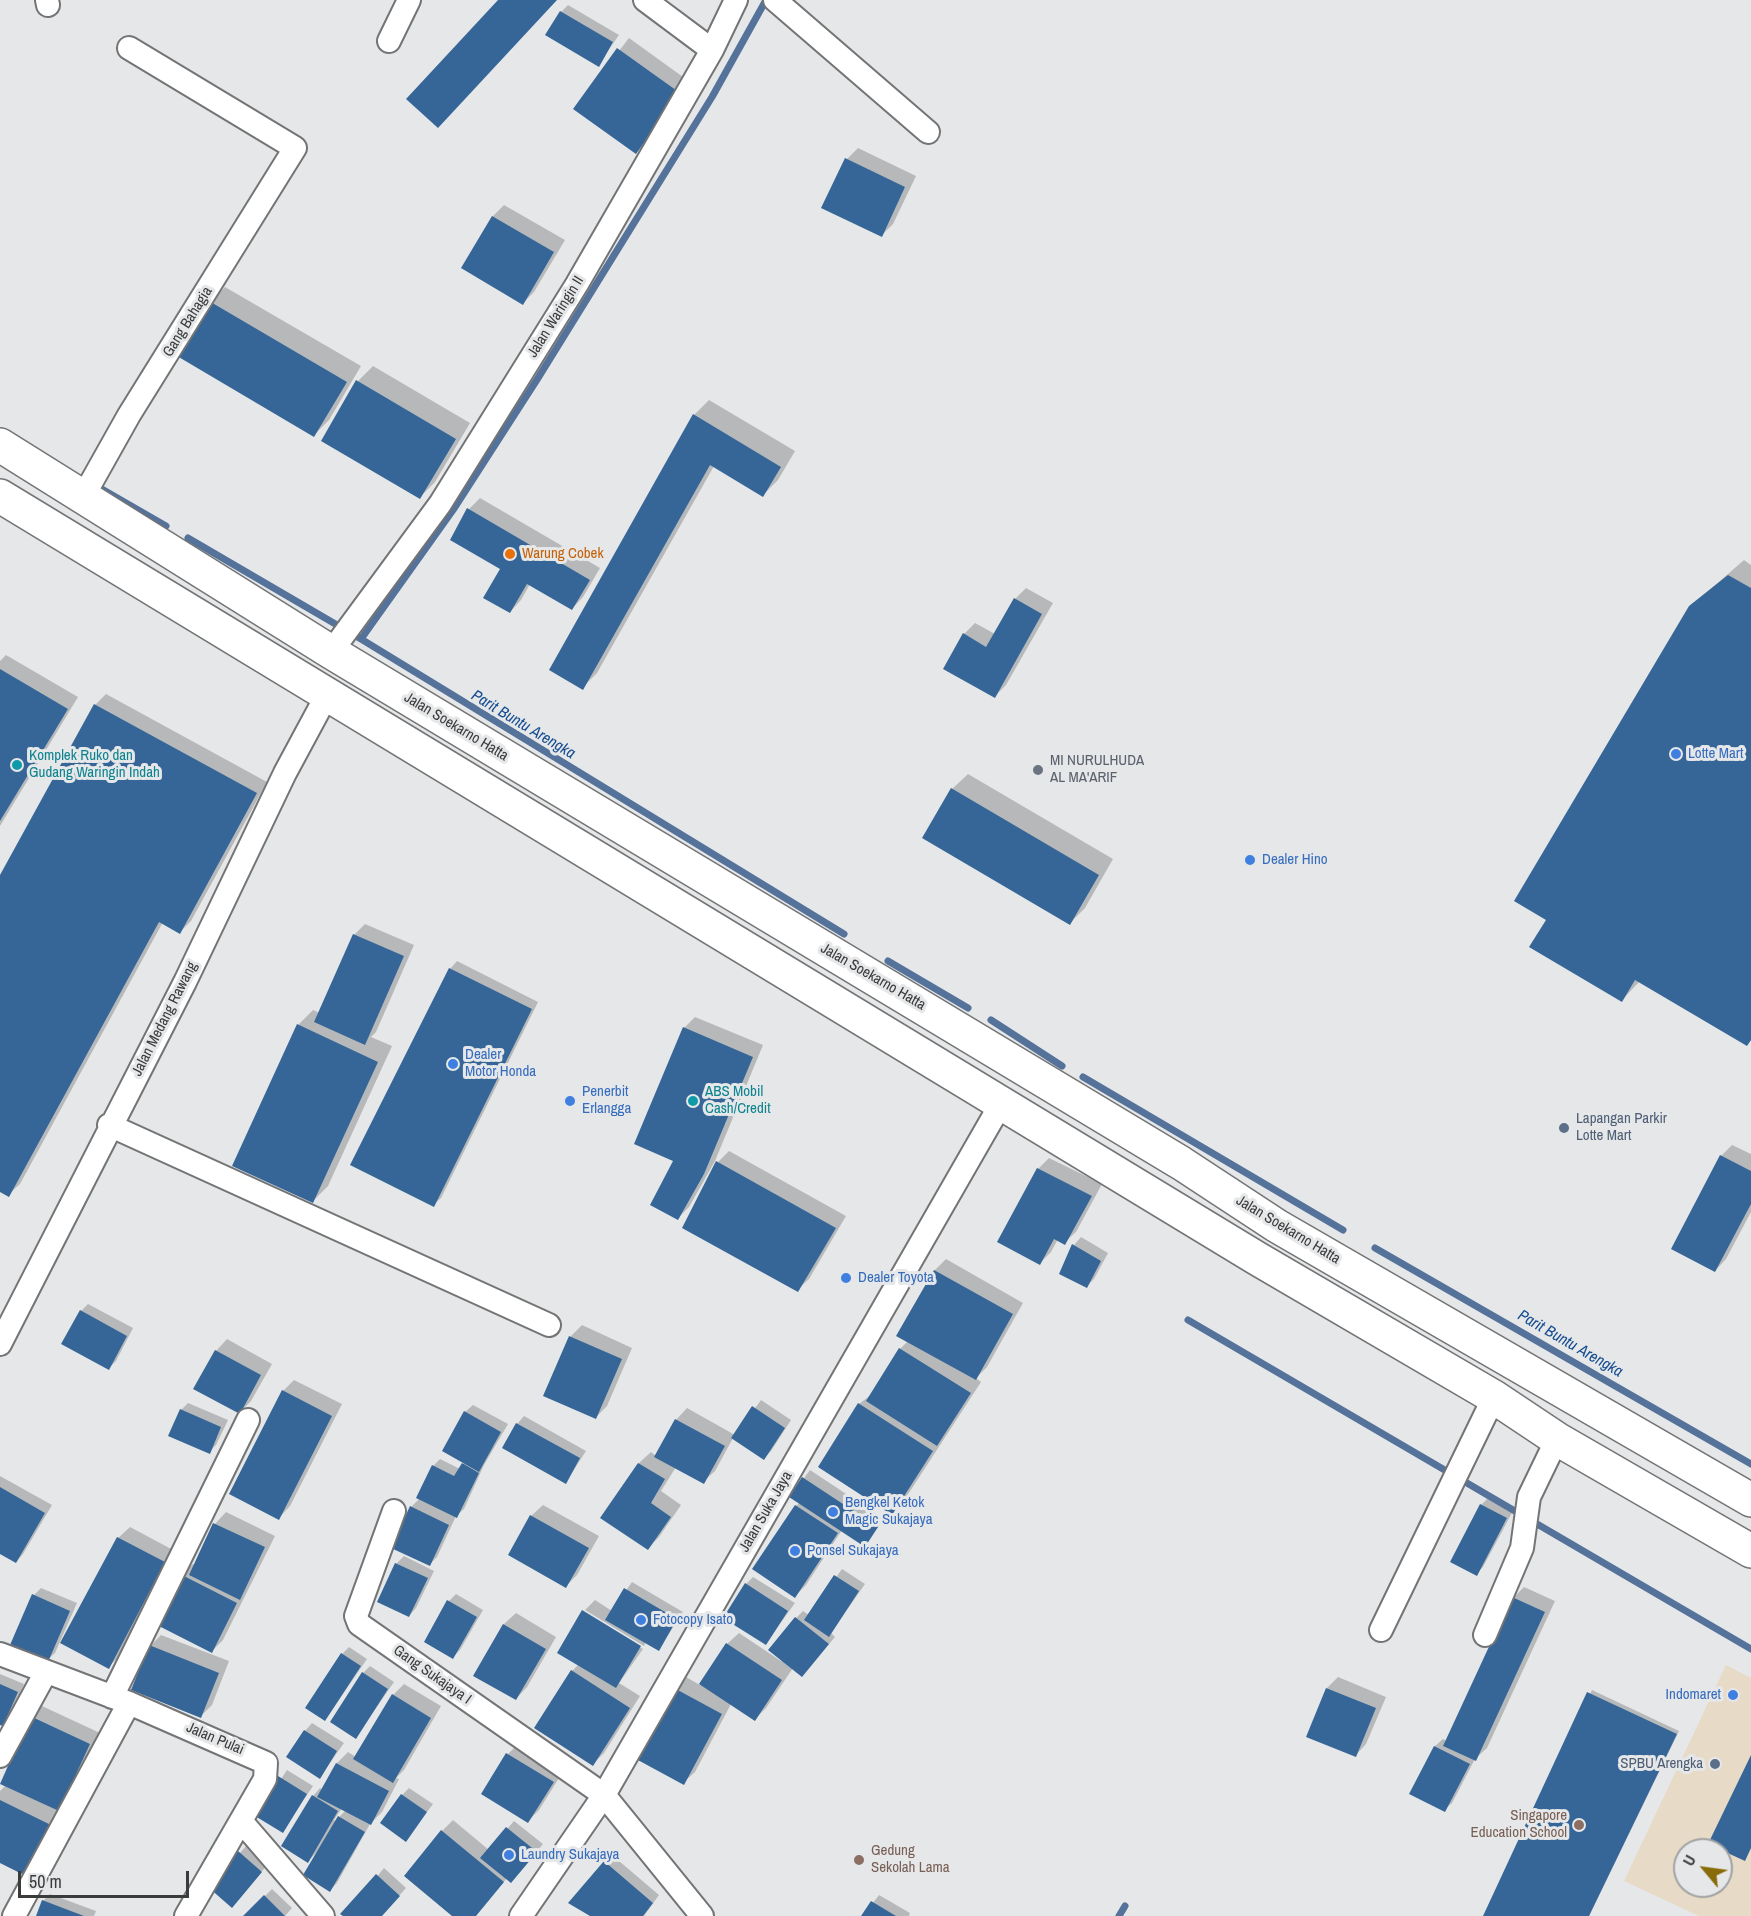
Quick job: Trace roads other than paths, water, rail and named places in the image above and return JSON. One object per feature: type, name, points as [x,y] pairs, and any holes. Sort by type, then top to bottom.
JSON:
[{"type":"main road","name":"Jalan Soekarno Hatta","points":[[0,445],[1181,1163],[1277,1226],[1751,1500]]},
{"type":"main road","points":[[0,496],[1002,1101],[1258,1259],[1494,1398],[1557,1439],[1751,1551]]},
{"type":"main road","points":[[1258,1259],[1277,1226]]},
{"type":"street","points":[[389,41],[409,0]]},
{"type":"street","points":[[645,0],[712,50]]},
{"type":"street","name":"Jalan Waringin II","points":[[334,648],[452,484],[577,284],[712,50],[736,0]]},
{"type":"street","points":[[776,1],[928,132]]},
{"type":"street","name":"Gang Bahagia","points":[[83,497],[129,415],[296,148],[129,48]]},
{"type":"street","name":"Jalan Medang Rawang","points":[[0,1344],[185,982],[285,773],[328,693]]},
{"type":"street","name":"Jalan Suka Jaya","points":[[520,1916],[604,1796],[1002,1101]]},
{"type":"street","points":[[110,1125],[549,1325]]},
{"type":"street","points":[[1381,1630],[1494,1398]]},
{"type":"street","points":[[14,1916],[121,1700],[248,1420]]},
{"type":"street","points":[[1485,1635],[1522,1548],[1528,1497],[1557,1439]]},
{"type":"street","name":"Gang Sukajaya I","points":[[394,1511],[356,1616],[358,1624],[604,1796]]},
{"type":"street","name":"Jalan Pulai","points":[[0,1654],[121,1700],[266,1763],[265,1779],[186,1916]]},
{"type":"street","points":[[0,1756],[46,1672]]},
{"type":"street","points":[[604,1796],[702,1916]]},
{"type":"street","points":[[241,1821],[323,1916]]},
{"type":"waterway","points":[[361,639],[453,510],[538,378],[712,97],[766,0]]},
{"type":"waterway","name":"Parit Buntu Arengka","points":[[100,488],[166,526]]},
{"type":"waterway","name":"Parit Buntu Arengka","points":[[188,538],[361,639],[844,934]]},
{"type":"waterway","name":"Parit Buntu Arengka","points":[[888,961],[968,1008]]},
{"type":"waterway","name":"Parit Buntu Arengka","points":[[991,1020],[1062,1066]]},
{"type":"waterway","name":"Parit Buntu Arengka","points":[[1083,1077],[1343,1230]]},
{"type":"waterway","name":"Parit Buntu Arengka","points":[[1375,1248],[1751,1464]]},
{"type":"waterway","points":[[1188,1320],[1751,1649]]},
{"type":"waterway","points":[[1119,1916],[1125,1906]]},
{"type":"place","name":"Warung Cobek","points":[[510,554]]},
{"type":"place","name":"Lotte Mart","points":[[1676,754]]},
{"type":"place","name":"Komplek Ruko dan Gudang Waringin Indah","points":[[17,765]]},
{"type":"place","name":"MI NURULHUDA AL MA'ARIF","points":[[1038,770]]},
{"type":"place","name":"Dealer Hino","points":[[1250,860]]},
{"type":"place","name":"Dealer Motor Honda","points":[[453,1064]]},
{"type":"place","name":"Penerbit Erlangga","points":[[570,1101]]},
{"type":"place","name":"ABS Mobil Cash/Credit","points":[[693,1101]]},
{"type":"place","name":"Lapangan Parkir Lotte Mart","points":[[1564,1128]]},
{"type":"place","name":"Dealer Toyota","points":[[846,1278]]},
{"type":"place","name":"Bengkel Ketok Magic Sukajaya","points":[[833,1512]]},
{"type":"place","name":"Ponsel Sukajaya","points":[[795,1551]]},
{"type":"place","name":"Fotocopy Isato","points":[[641,1620]]},
{"type":"place","name":"Indomaret","points":[[1733,1695]]},
{"type":"place","name":"SPBU Arengka","points":[[1715,1764]]},
{"type":"place","name":"Singapore Education School","points":[[1579,1825]]},
{"type":"place","name":"Laundry Sukajaya","points":[[509,1855]]},
{"type":"place","name":"Gedung Sekolah Lama","points":[[859,1860]]}]
